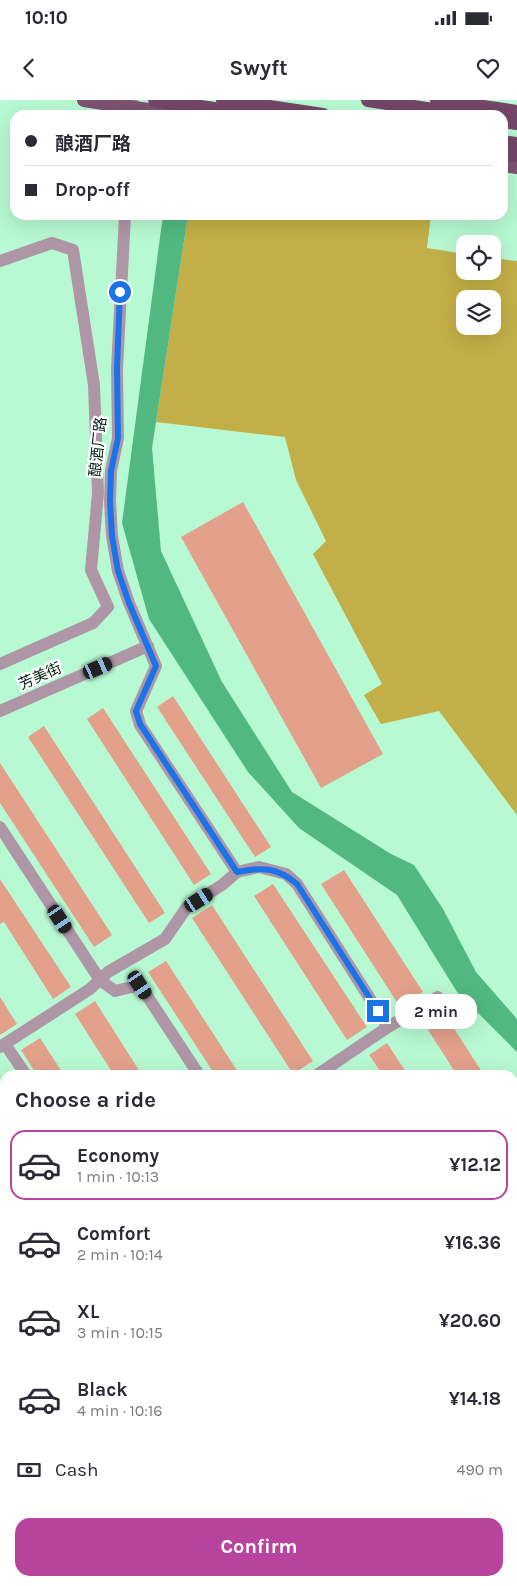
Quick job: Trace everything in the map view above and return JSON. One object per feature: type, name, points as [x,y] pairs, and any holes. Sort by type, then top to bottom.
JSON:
[{"type":"highway","points":[[223,100],[290,110]]},
{"type":"highway","points":[[368,100],[433,110]]},
{"type":"highway","points":[[437,100],[504,110]]},
{"type":"highway","points":[[154,105],[204,110]]},
{"type":"main road","points":[[84,100],[131,107],[154,105],[168,110]]},
{"type":"street","name":"酿酒厂路","points":[[125,220],[117,368],[118,438],[111,471],[110,501],[112,536],[118,571],[129,603],[156,666],[136,711],[140,724],[237,872]]},
{"type":"street","points":[[0,260],[52,243],[73,250],[94,385],[98,493],[91,570],[108,607],[93,623],[0,664]]},
{"type":"street","name":"芳美街","points":[[0,711],[148,646]]},
{"type":"street","points":[[0,827],[100,980],[115,991],[140,985],[196,1070]]},
{"type":"street","points":[[22,1070],[3,1045],[90,989],[108,972],[165,939],[187,907],[222,886],[237,872],[259,867],[286,874],[297,884],[388,1027]]},
{"type":"street","points":[[325,1070],[388,1027],[438,997]]},
{"type":"shaded area","points":[[162,220],[187,220],[152,448],[161,551],[222,682],[292,792],[391,854],[414,865],[443,909],[476,972],[517,1019],[517,1052],[457,992],[397,895],[299,828],[248,772],[149,619],[122,523]]},
{"type":"shaded area","points":[[187,220],[430,220],[427,248],[456,253],[456,280],[501,280],[501,259],[517,261],[517,815],[439,711],[381,724],[364,695],[382,684],[313,554],[326,541],[296,480],[285,437],[156,422]]},
{"type":"building","points":[[243,502],[383,754],[321,788],[181,537]]},
{"type":"building","points":[[173,696],[271,847],[255,857],[157,707]]},
{"type":"building","points":[[103,708],[211,874],[194,885],[87,719]]},
{"type":"building","points":[[44,726],[165,913],[149,923],[28,737]]},
{"type":"building","points":[[0,763],[112,935],[94,947],[0,803]]},
{"type":"building","points":[[344,870],[423,992],[400,1007],[321,884]]},
{"type":"building","points":[[0,879],[71,987],[53,999],[4,922],[0,924]]},
{"type":"building","points":[[273,884],[367,1027],[347,1040],[254,896]]},
{"type":"building","points":[[212,905],[313,1061],[299,1070],[290,1070],[192,918]]},
{"type":"building","points":[[166,961],[237,1070],[212,1070],[148,972]]},
{"type":"building","points":[[0,997],[17,1024],[0,1035]]},
{"type":"building","points":[[95,1001],[139,1070],[111,1070],[75,1014]]},
{"type":"building","points":[[442,1010],[481,1070],[454,1070],[423,1022]]},
{"type":"building","points":[[40,1038],[61,1070],[34,1070],[21,1050]]},
{"type":"building","points":[[387,1043],[405,1070],[380,1070],[369,1055]]},
{"type":"route","points":[[120,292],[117,368],[118,438],[111,471],[110,501],[112,536],[118,571],[129,603],[156,666],[136,711],[140,724],[237,872],[259,867],[286,874],[297,884],[378,1011]]}]
